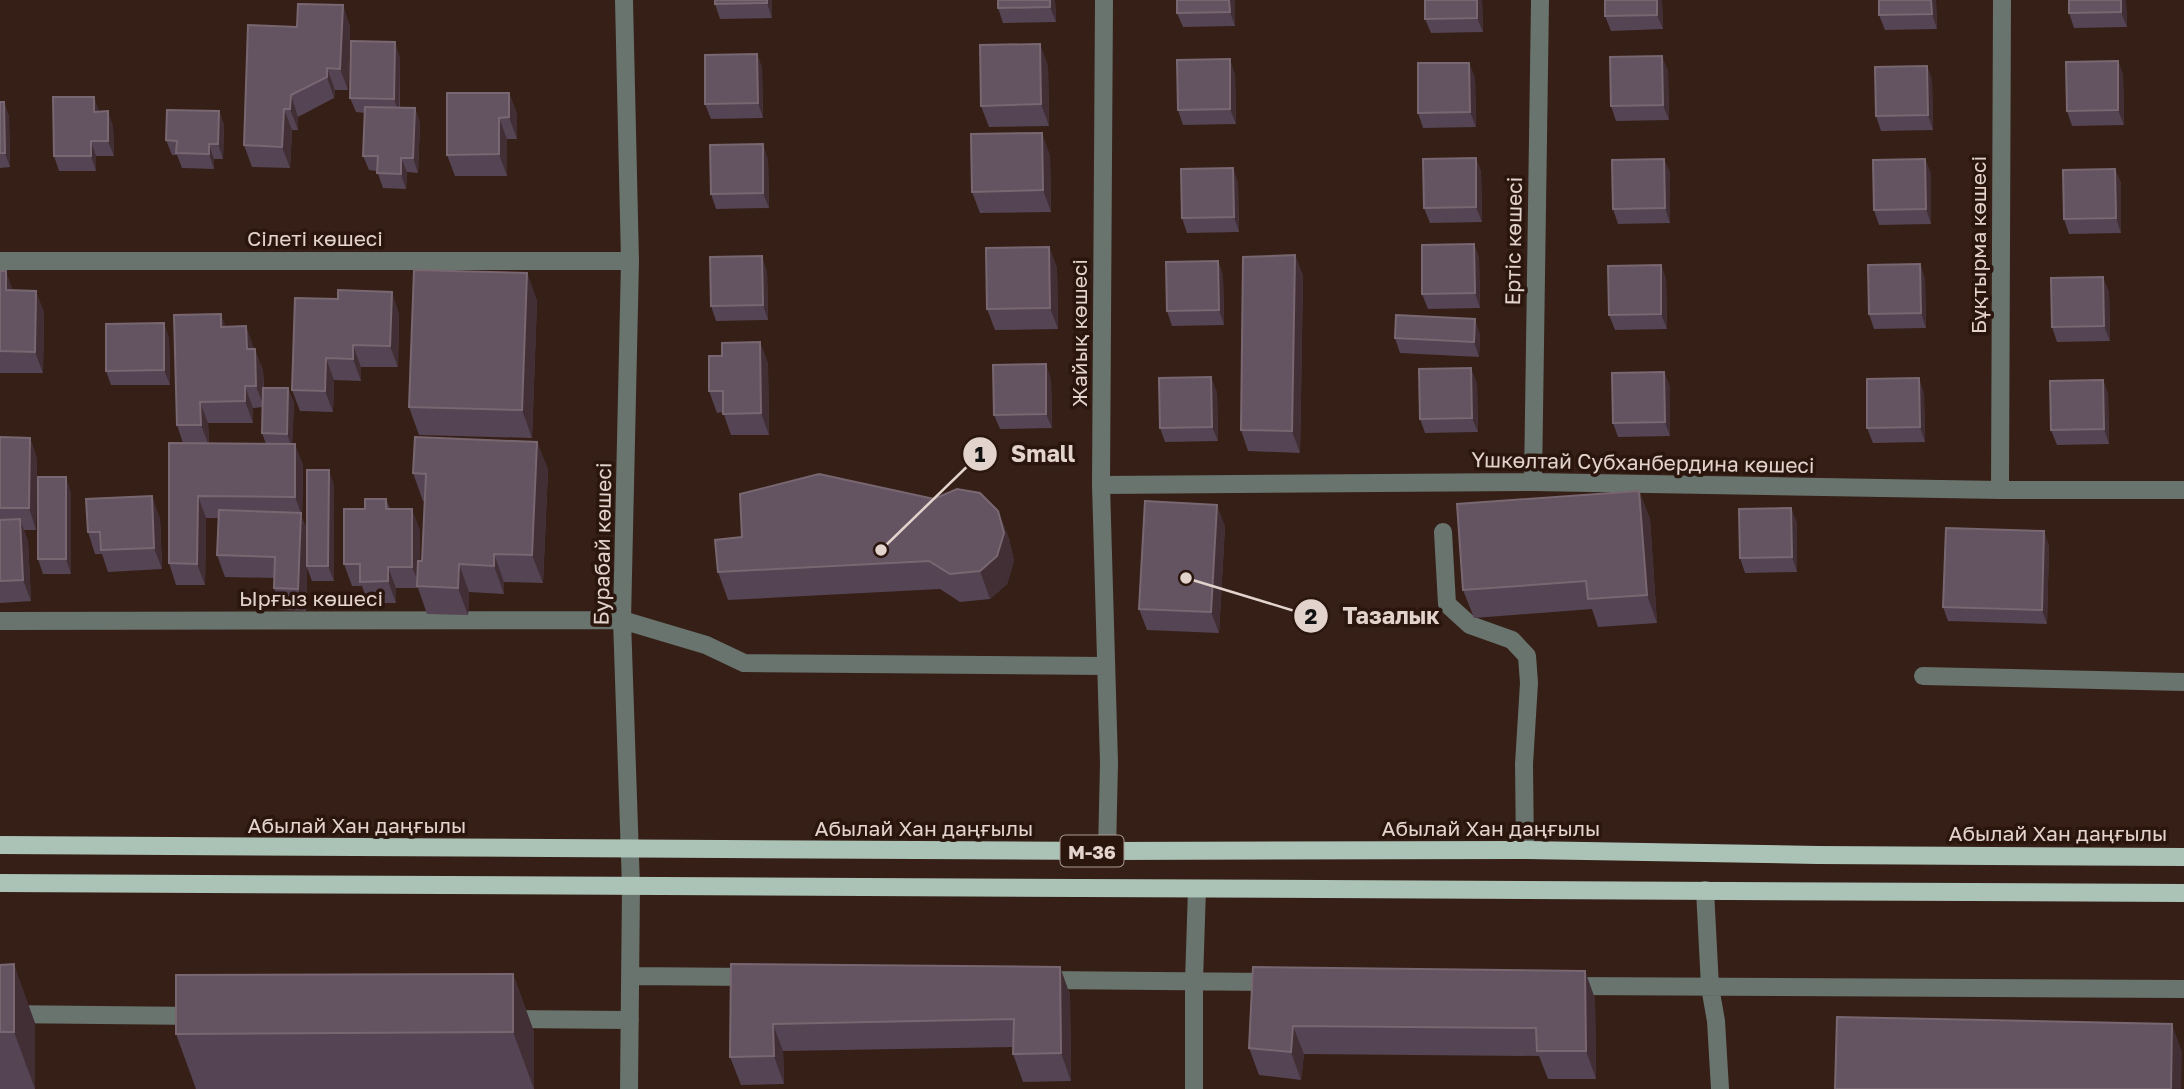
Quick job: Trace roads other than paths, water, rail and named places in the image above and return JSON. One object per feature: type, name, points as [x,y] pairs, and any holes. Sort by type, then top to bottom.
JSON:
[{"type":"main road","name":"Абылай Хан даңғылы","points":[[0,845],[1107,851],[1525,850],[2184,857]]},
{"type":"main road","name":"M-36","points":[[0,883],[2184,893]]},
{"type":"street","name":"Бурабай көшесі","points":[[624,0],[630,261],[622,620],[631,887],[629,1089]]},
{"type":"street","name":"Жайық көшесі","points":[[1104,0],[1101,485],[1109,763],[1107,851]]},
{"type":"street","name":"Ертіс көшесі","points":[[1533,482],[1540,0]]},
{"type":"street","name":"Бұқтырма көшесі","points":[[2000,490],[2002,0]]},
{"type":"street","name":"Сілеті көшесі","points":[[0,261],[630,261]]},
{"type":"street","name":"Үшкөлтай Субханбердина көшесі","points":[[1101,485],[1533,482],[2000,490],[2184,490]]},
{"type":"street","points":[[1443,531],[1447,604],[1470,625],[1512,640],[1527,656],[1529,683],[1524,764],[1525,850]]},
{"type":"street","name":"Ырғыз көшесі","points":[[0,621],[622,620],[706,645],[744,663],[1106,666]]},
{"type":"street","points":[[1923,676],[2184,682]]},
{"type":"street","points":[[1194,1089],[1197,889]]},
{"type":"street","points":[[1705,890],[1710,987],[1716,1021],[1720,1089]]},
{"type":"street","points":[[631,976],[768,977]]},
{"type":"street","points":[[1029,979],[1292,982]]},
{"type":"street","points":[[1556,985],[2184,989]]},
{"type":"street","points":[[0,1014],[210,1016]]},
{"type":"street","points":[[490,1019],[630,1020]]},
{"type":"place","name":"Small","points":[[881,550]]},
{"type":"place","name":"Тазалык","points":[[1186,578]]}]
